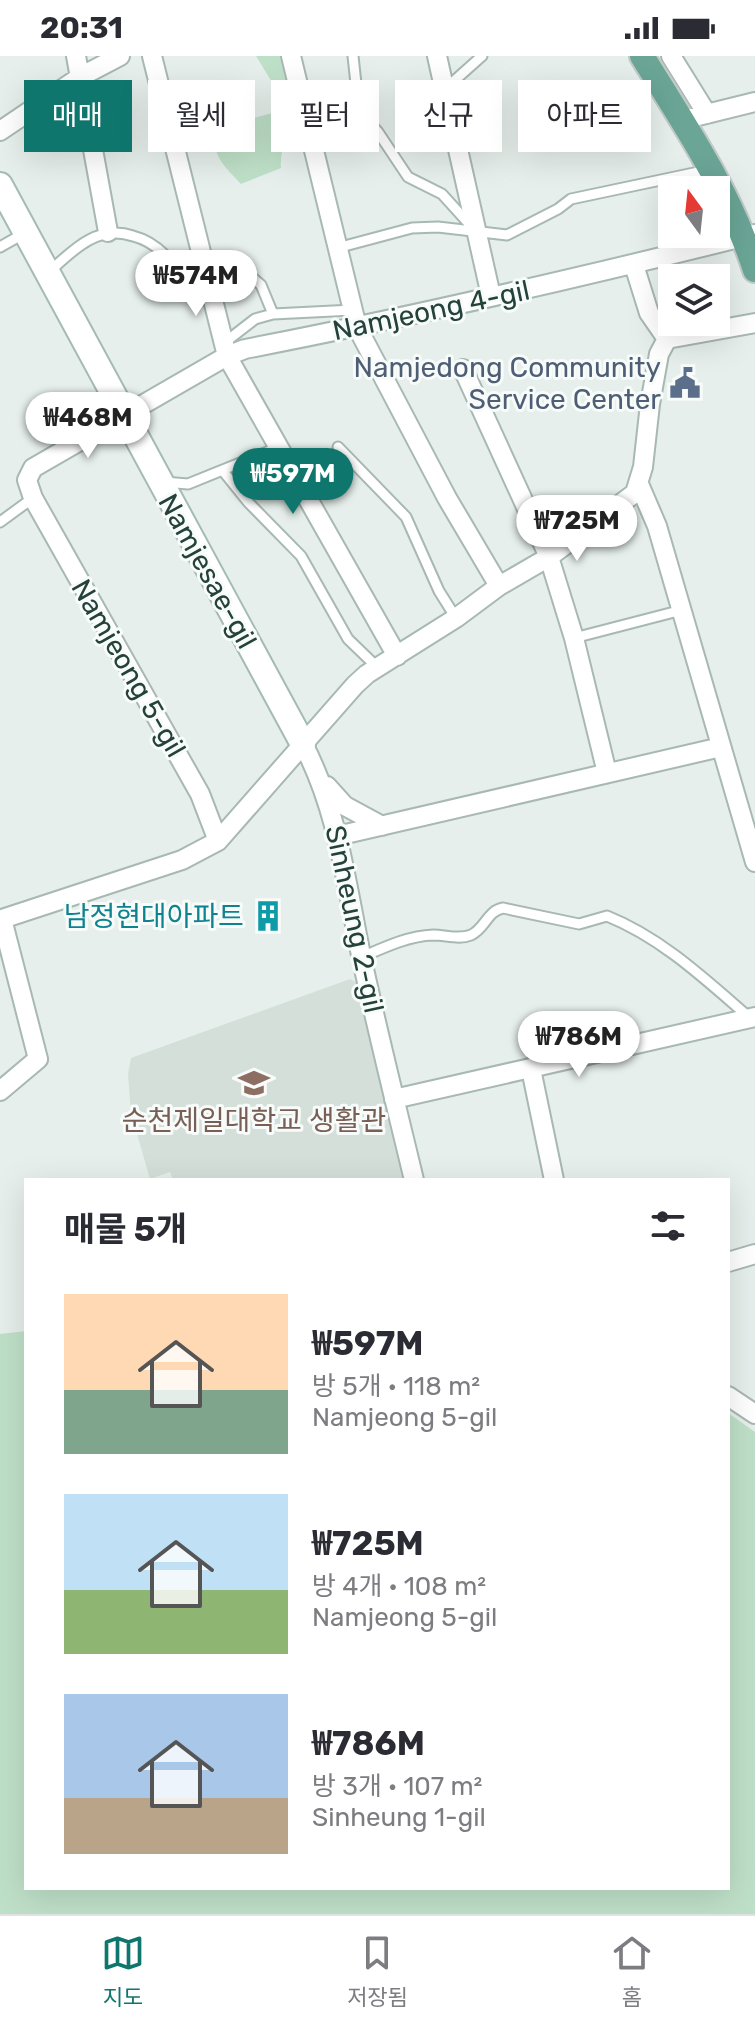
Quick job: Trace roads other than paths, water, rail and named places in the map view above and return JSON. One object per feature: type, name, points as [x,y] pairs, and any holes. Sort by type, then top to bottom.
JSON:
[{"type":"main road","points":[[642,56],[749,235],[755,270]]},
{"type":"street","points":[[76,56],[108,232]]},
{"type":"street","points":[[0,131],[80,77],[120,56]]},
{"type":"street","points":[[152,56],[226,349],[277,448],[397,656]]},
{"type":"street","points":[[291,56],[355,319],[447,498],[499,586]]},
{"type":"street","points":[[437,56],[443,80]]},
{"type":"street","points":[[671,56],[707,114]]},
{"type":"street","points":[[682,120],[755,102]]},
{"type":"street","points":[[459,152],[491,296]]},
{"type":"street","name":"Namjesae-gil","points":[[0,185],[303,744]]},
{"type":"street","name":"Namjeong 4-gil","points":[[33,498],[27,480],[33,468],[226,349],[245,349],[355,319],[491,296],[634,265],[749,235]]},
{"type":"street","points":[[634,265],[649,313],[667,339]]},
{"type":"street","points":[[667,339],[755,323]]},
{"type":"street","points":[[0,1091],[38,1059],[1,918],[182,860],[218,841],[355,685],[499,586],[549,557],[635,493],[639,484],[659,354],[667,339]]},
{"type":"street","points":[[463,369],[549,557],[574,638],[607,773]]},
{"type":"street","points":[[639,484],[657,526],[755,862]]},
{"type":"street","name":"Namjeong 5-gil","points":[[33,498],[194,784],[218,841]]},
{"type":"street","name":"Sinheung 2-gil","points":[[303,744],[321,779],[337,836],[361,957],[414,1178]]},
{"type":"street","points":[[337,836],[721,747]]},
{"type":"street","points":[[321,779],[345,806],[382,826]]},
{"type":"street","points":[[394,1099],[753,1018]]},
{"type":"street","points":[[531,1069],[554,1178]]},
{"type":"street","points":[[730,1261],[755,1254]]},
{"type":"street","points":[[730,1397],[755,1414]]},
{"type":"lane","points":[[353,56],[357,93],[366,119],[408,177],[442,194],[476,231]]},
{"type":"lane","points":[[455,80],[482,56]]},
{"type":"lane","points":[[337,248],[412,228],[438,227],[507,235],[571,199],[711,169]]},
{"type":"lane","points":[[0,247],[26,232]]},
{"type":"lane","points":[[48,273],[90,238],[108,232],[124,233],[152,244],[183,273],[205,270],[228,257],[261,285],[273,314]]},
{"type":"lane","points":[[226,349],[255,319],[273,314],[355,319]]},
{"type":"lane","points":[[338,447],[406,517],[439,591],[456,618]]},
{"type":"lane","points":[[160,482],[188,484],[277,448]]},
{"type":"lane","points":[[223,471],[301,556],[348,639],[378,668]]},
{"type":"lane","points":[[0,522],[33,498]]},
{"type":"lane","points":[[574,638],[682,610]]},
{"type":"lane","points":[[361,957],[410,938],[434,935],[468,937],[496,910],[503,908],[579,924],[607,916],[686,962],[753,1018]]},
{"type":"place","name":"Namjedong Community Service Center","points":[[685,383]]},
{"type":"place","name":"남정현대아파트","points":[[268,916]]},
{"type":"place","name":"순천제일대학교 생활관","points":[[254,1083]]}]
